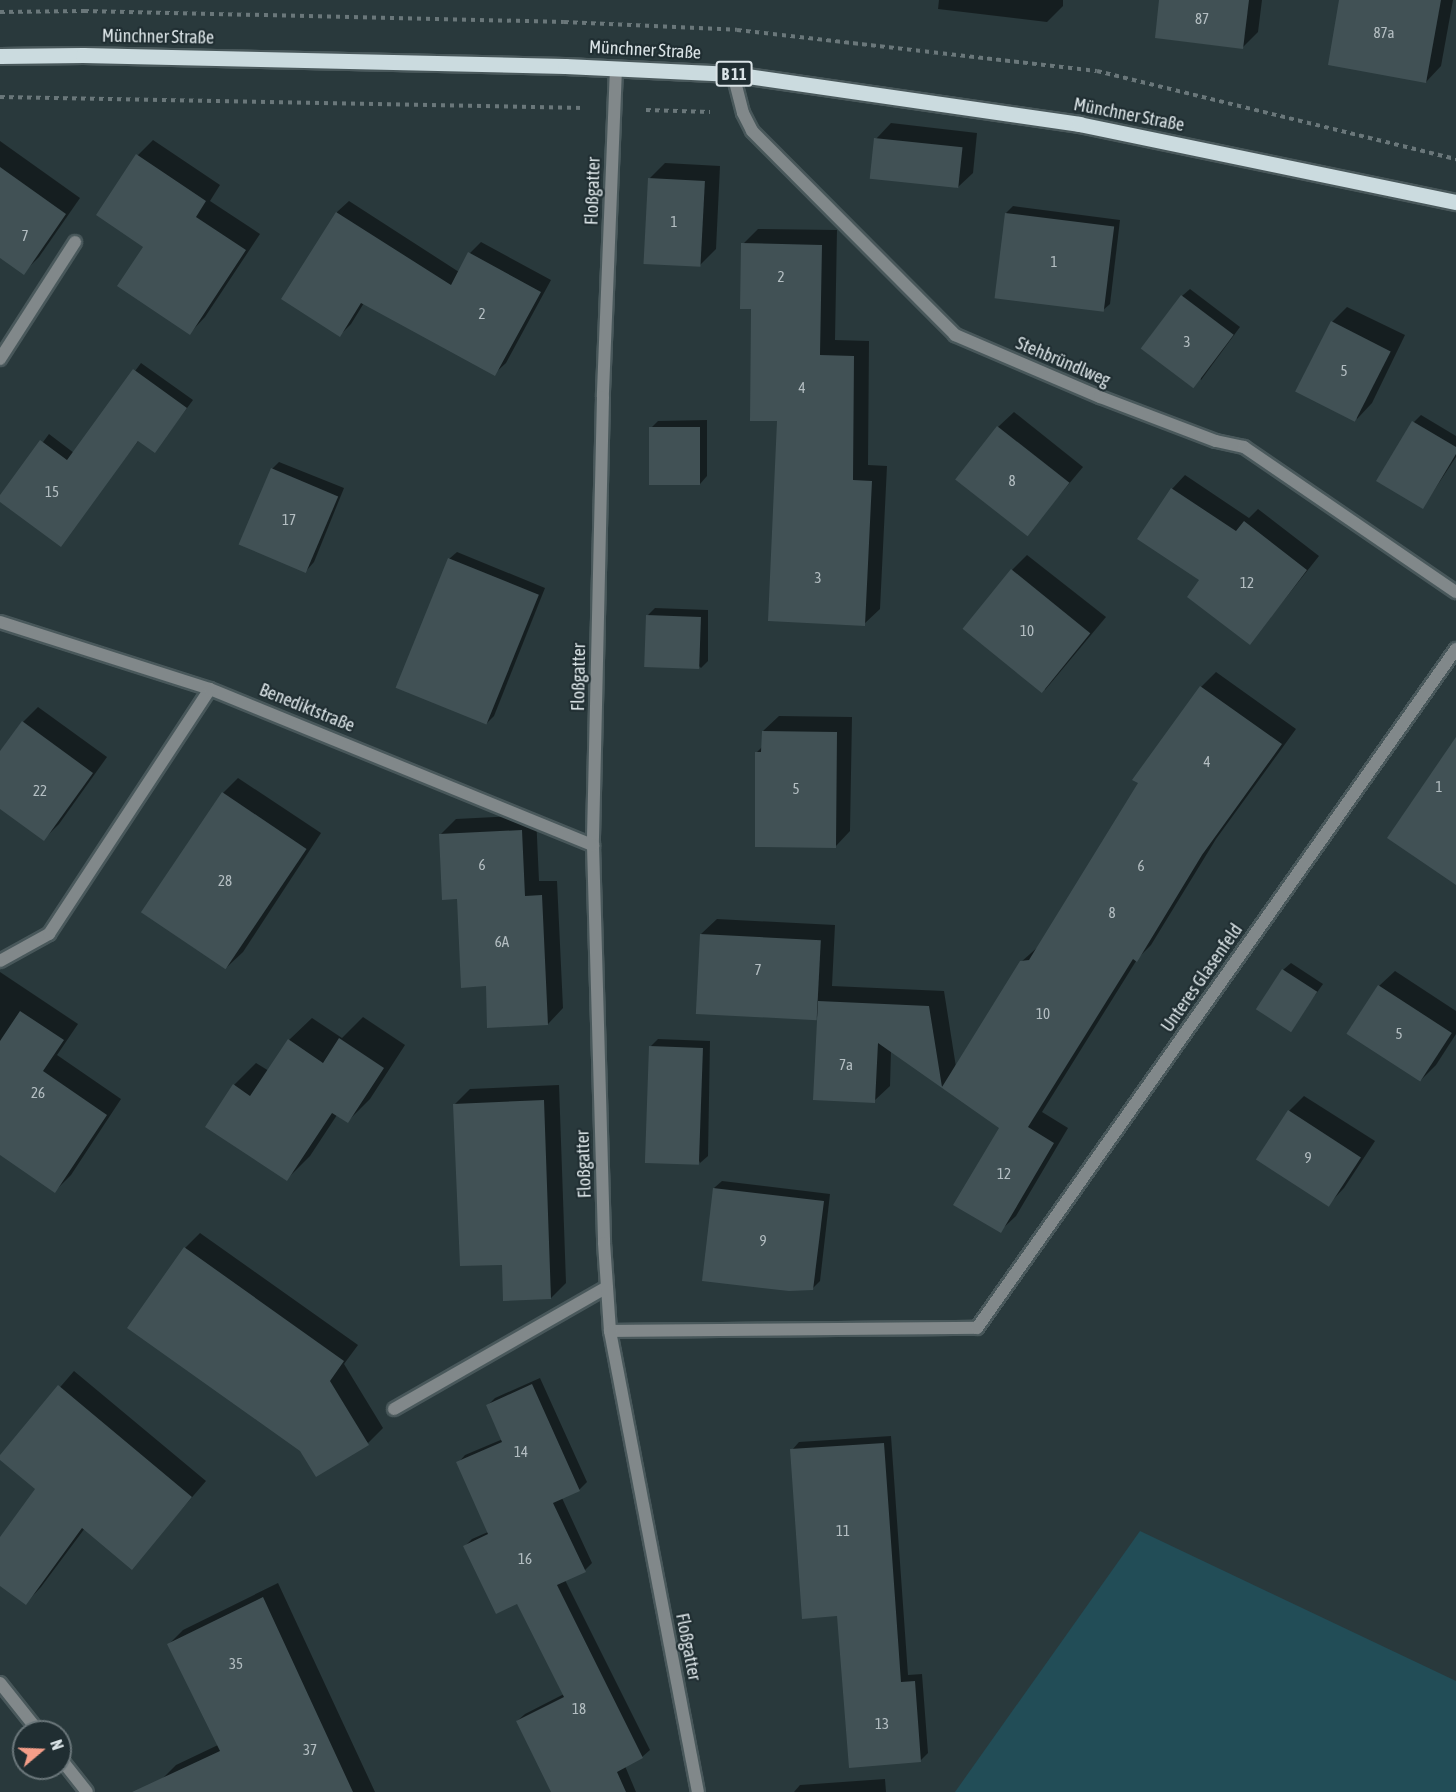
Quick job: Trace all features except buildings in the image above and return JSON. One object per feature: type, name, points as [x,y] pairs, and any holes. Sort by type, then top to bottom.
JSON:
[{"type":"main road","name":"Münchner Straße","points":[[0,56],[83,55],[616,68],[733,74],[1079,124],[1456,202]]},
{"type":"street","name":"Floßgatter","points":[[616,68],[603,397],[593,845],[607,1287],[610,1331],[698,1792]]},
{"type":"street","name":"Stehbründlweg","points":[[733,74],[743,113],[752,131],[955,335],[1100,397],[1216,441],[1245,447],[1456,592]]},
{"type":"street","points":[[0,359],[75,242]]},
{"type":"street","name":"Benediktstraße","points":[[0,622],[210,689],[593,845]]},
{"type":"street","name":"Unteres Glasenfeld","points":[[610,1331],[977,1328],[1456,649]]},
{"type":"street","points":[[0,961],[49,934],[210,689]]},
{"type":"street","points":[[393,1409],[607,1287]]},
{"type":"street","points":[[0,1683],[29,1720]]},
{"type":"street","points":[[72,1773],[87,1792]]},
{"type":"shaded area","points":[[1140,1531],[1456,1681],[1456,1792],[955,1792]]}]
